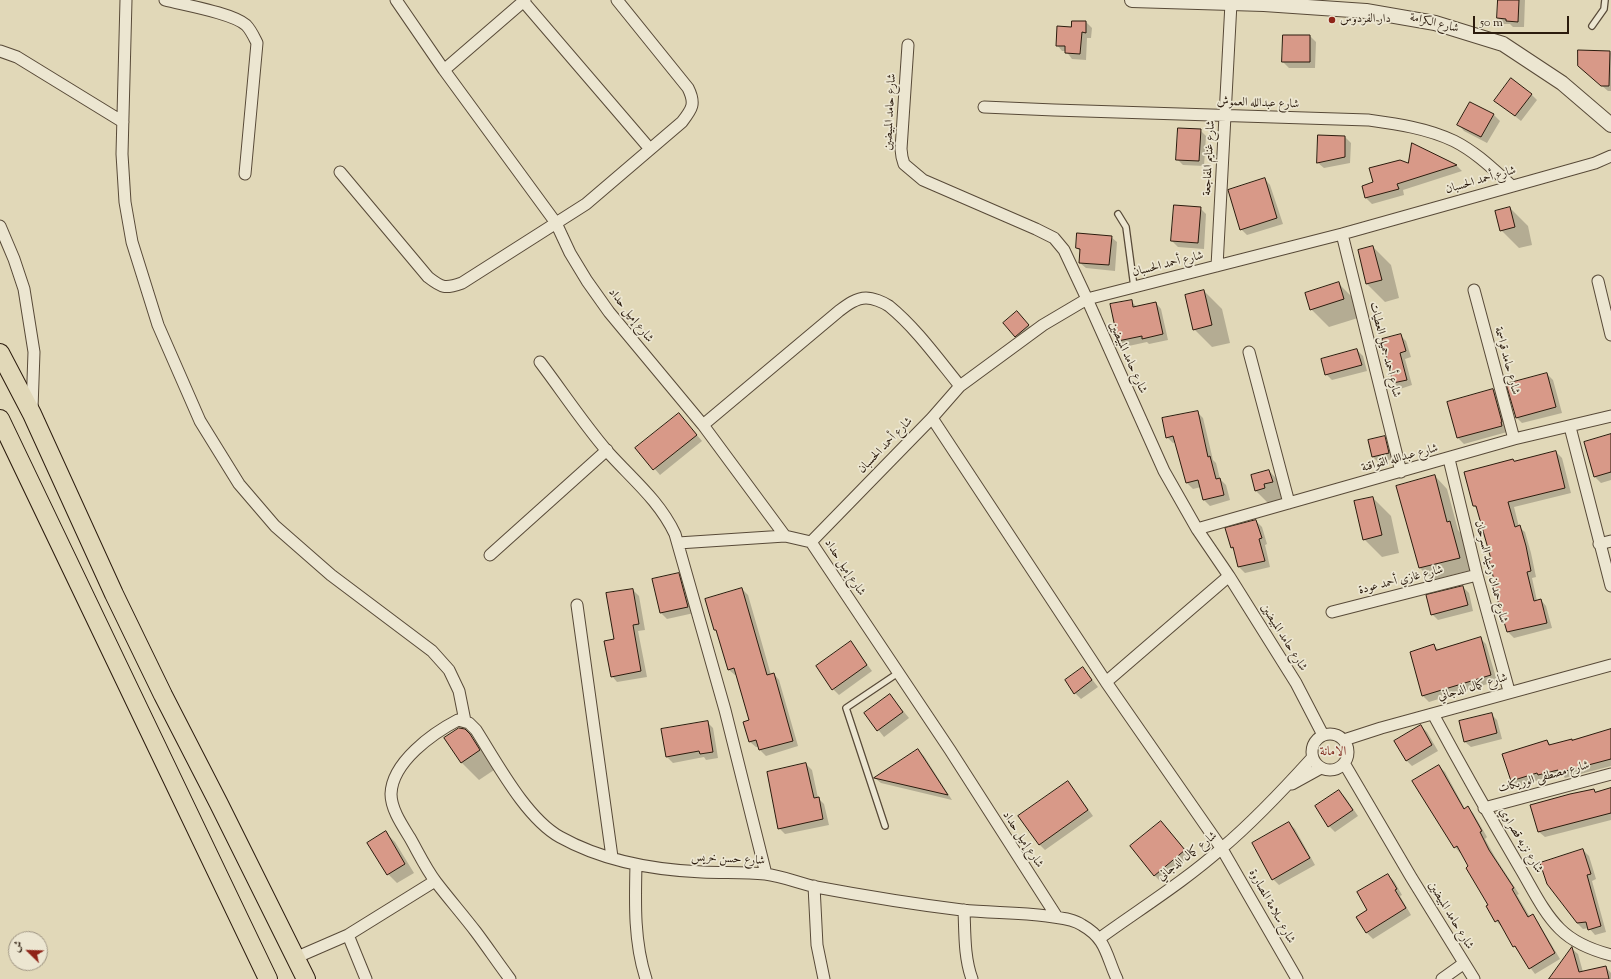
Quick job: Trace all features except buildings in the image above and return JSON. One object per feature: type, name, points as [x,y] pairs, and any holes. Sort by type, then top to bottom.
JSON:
[{"type":"highway","points":[[0,353],[32,414],[156,682],[219,804],[294,958],[306,979]]},
{"type":"highway","points":[[0,420],[268,979]]},
{"type":"street","points":[[126,0],[122,154],[125,202],[132,242],[158,325],[200,421],[239,484],[275,526],[331,575],[432,651],[449,670],[459,691],[465,721],[458,720],[448,726],[407,757],[392,784],[391,794],[393,804],[400,820],[435,881],[510,979]]},
{"type":"street","points":[[165,0],[232,17],[246,25],[257,43],[244,174]]},
{"type":"street","name":"شارع إميل حداد","points":[[396,0],[444,70],[556,223],[570,253],[587,281],[605,306],[703,426],[785,536],[812,542],[950,750],[1057,917]]},
{"type":"street","points":[[340,172],[428,277],[438,285],[445,288],[462,283],[586,204],[682,122],[691,111],[693,103],[692,96],[688,88],[617,0]]},
{"type":"street","name":"شارع الكرامة","points":[[1132,0],[1231,3],[1366,11],[1402,16],[1435,23],[1502,44],[1562,83],[1611,125]]},
{"type":"street","points":[[444,70],[524,1],[650,149]]},
{"type":"street","name":"شارع غنايم المفاجعة","points":[[1217,266],[1231,3]]},
{"type":"street","name":"شارع حامد المبيضين","points":[[908,45],[901,149],[904,164],[923,180],[1054,238],[1064,250],[1164,472],[1197,529],[1229,576],[1296,683],[1323,735]]},
{"type":"street","points":[[0,52],[17,57],[123,122]]},
{"type":"street","name":"شارع عبدالله العموش","points":[[984,107],[1368,120],[1403,125],[1430,132],[1454,141],[1474,154],[1512,186]]},
{"type":"street","name":"شارع أحمد الحسبان","points":[[812,542],[932,418],[960,386],[1043,325],[1087,299],[1342,234],[1595,163],[1611,156]]},
{"type":"street","points":[[0,226],[14,259],[24,290],[34,352],[32,414]]},
{"type":"street","name":"شارع أحمد جميل العطيات","points":[[1342,234],[1401,472]]},
{"type":"street","points":[[1598,281],[1611,335]]},
{"type":"street","name":"شارع حامد قواسمة","points":[[1474,290],[1514,439]]},
{"type":"street","points":[[703,426],[839,311],[854,301],[866,298],[876,300],[888,306],[914,331],[960,386]]},
{"type":"street","points":[[1249,352],[1289,503]]},
{"type":"street","points":[[540,362],[607,450],[652,497],[669,521],[678,543],[725,710],[766,874]]},
{"type":"street","name":"شارع عبدالله القواقنة","points":[[1197,529],[1449,459],[1514,439],[1570,427],[1611,416]]},
{"type":"street","name":"شارع سلامة المصاروة","points":[[932,418],[1106,682],[1222,848],[1297,979]]},
{"type":"street","points":[[1570,427],[1611,586]]},
{"type":"street","points":[[490,555],[607,450]]},
{"type":"street","name":"شارع حمدان رشيد السرحان","points":[[1449,459],[1477,575],[1509,691]]},
{"type":"street","points":[[678,543],[785,536]]},
{"type":"street","points":[[1600,544],[1611,541]]},
{"type":"street","name":"شارع غازي أحمد عودة","points":[[1332,612],[1477,575]]},
{"type":"street","points":[[1106,682],[1229,576]]},
{"type":"street","points":[[577,605],[612,858]]},
{"type":"street","name":"شارع كمال الدجاني","points":[[1344,740],[1380,728],[1509,691],[1611,664]]},
{"type":"street","name":"شارع نزيه قصراوي","points":[[1433,714],[1484,808],[1546,911],[1560,928],[1575,941],[1593,950],[1611,955]]},
{"type":"street","name":"شارع حسن خريس","points":[[465,721],[476,730],[528,808],[544,826],[559,837],[612,858],[636,865],[672,870],[766,874],[814,886],[892,900],[964,910],[1024,913],[1057,917],[1082,924],[1100,938]]},
{"type":"street","points":[[1332,734],[1344,740],[1348,753],[1341,767],[1331,771],[1321,768],[1315,764],[1311,753],[1313,744],[1319,737],[1332,734]]},
{"type":"street","name":"شارع كمال الدجاني","points":[[1100,938],[1222,848],[1285,789],[1312,758]]},
{"type":"street","name":"شارع حامد المبيضين","points":[[1344,763],[1463,964],[1474,979]]},
{"type":"street","name":"شارع كمال الدجاني","points":[[1285,789],[1321,768]]},
{"type":"street","name":"شارع مصطفى الوريكات","points":[[1484,808],[1611,774]]},
{"type":"street","points":[[636,865],[635,907],[637,941],[646,979]]},
{"type":"street","points":[[294,958],[348,935],[435,881]]},
{"type":"street","points":[[814,886],[817,945],[824,979]]},
{"type":"street","points":[[964,910],[965,946],[968,969],[972,979]]},
{"type":"street","points":[[348,935],[366,979]]},
{"type":"street","points":[[1100,938],[1117,979]]},
{"type":"street","points":[[1442,979],[1463,964]]},
{"type":"lane","points":[[1592,26],[1604,9],[1605,0]]},
{"type":"lane","points":[[1118,214],[1126,227],[1134,287]]},
{"type":"lane","points":[[885,826],[846,708],[898,673]]},
{"type":"place","name":"دار الفردوس","points":[[1332,20]]},
{"type":"district","name":"الامانة","points":[[1333,753]]}]
